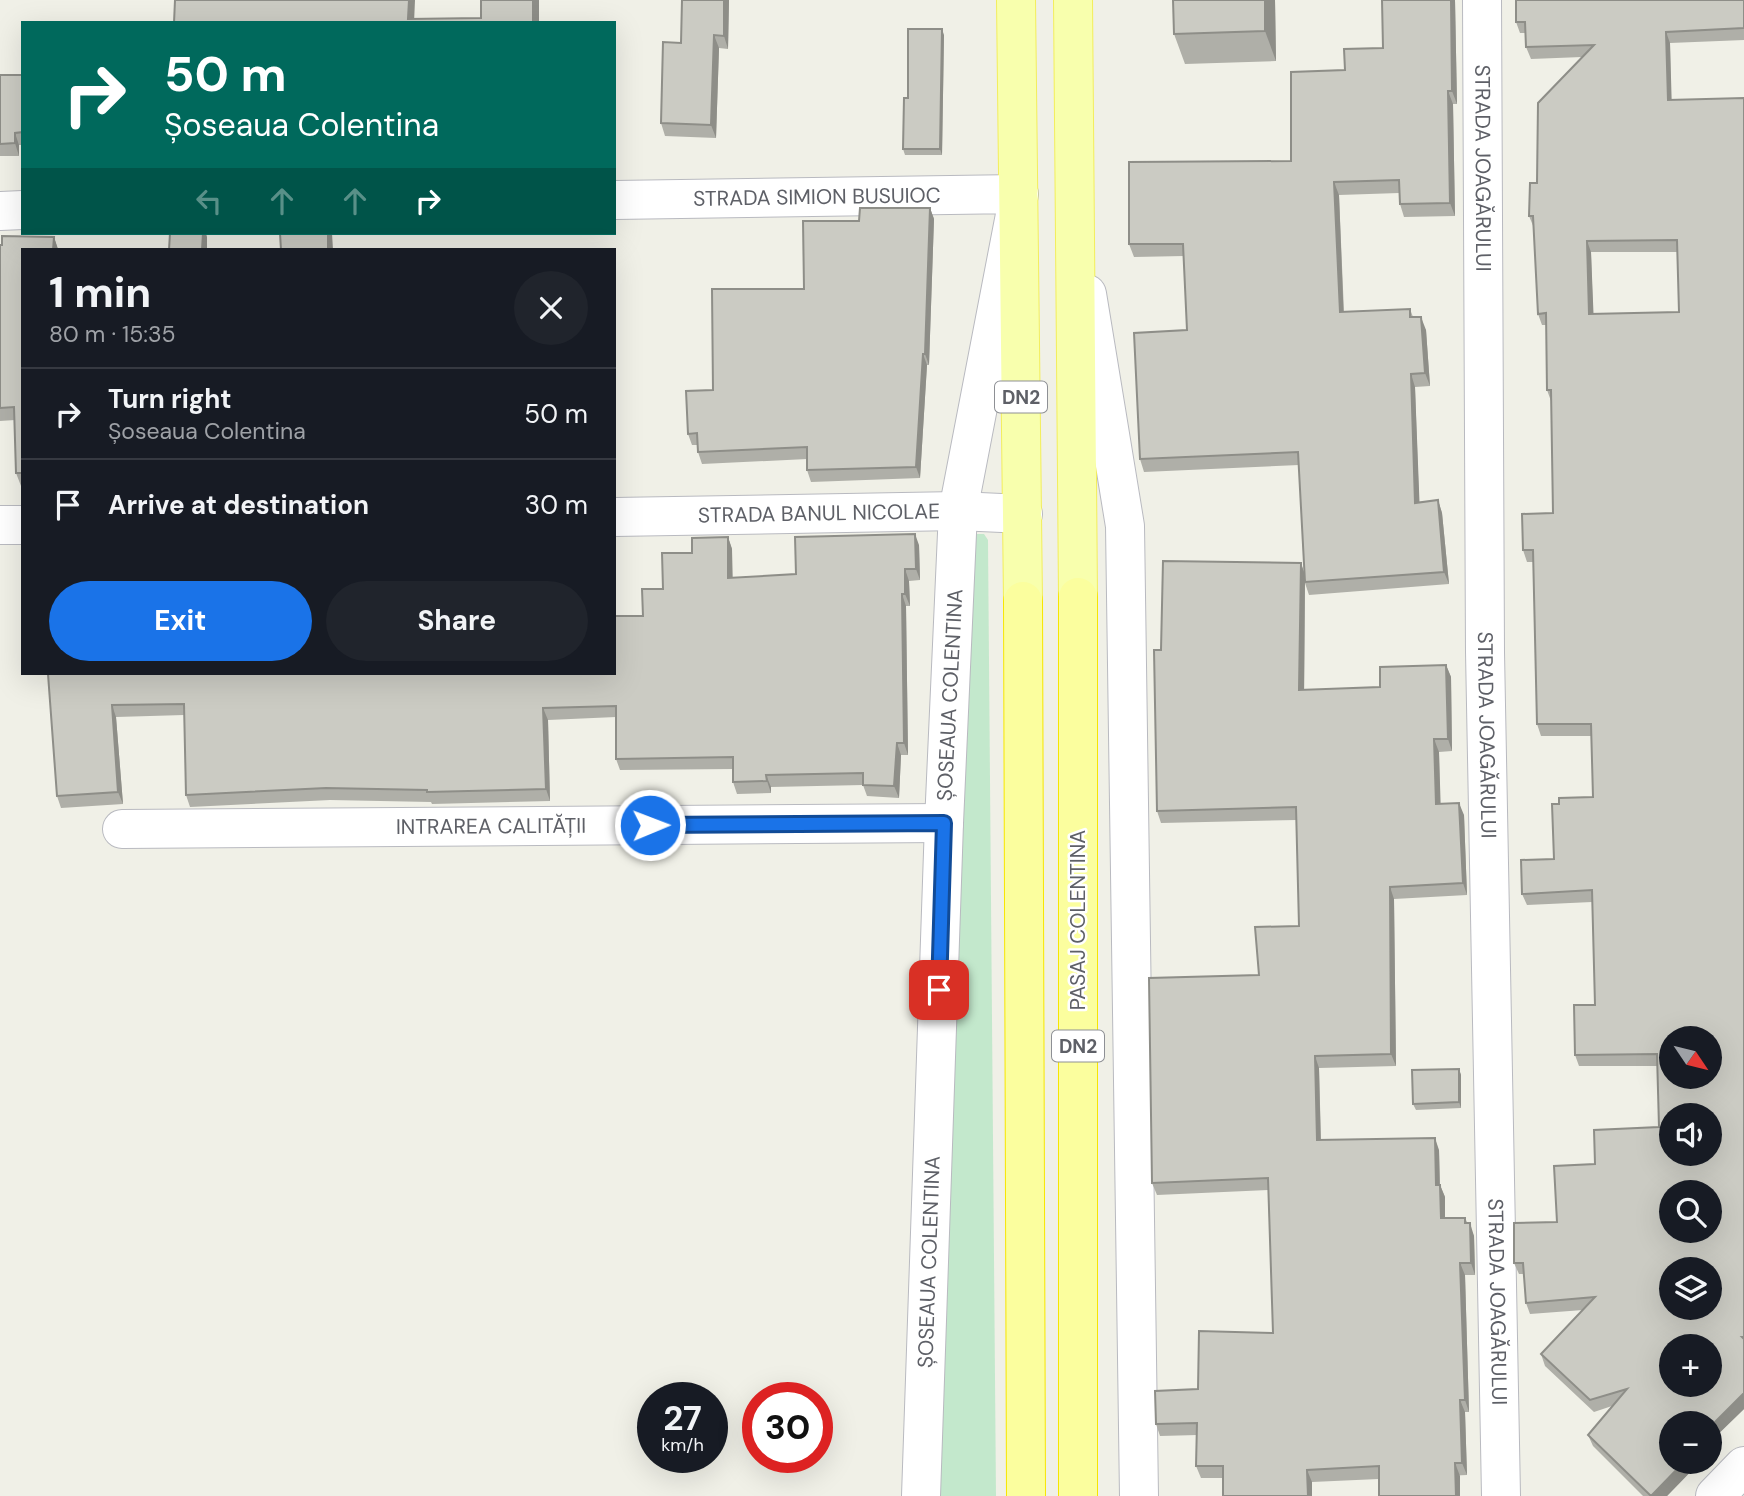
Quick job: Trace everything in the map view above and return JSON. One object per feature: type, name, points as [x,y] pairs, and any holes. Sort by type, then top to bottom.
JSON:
[{"type":"highway","name":"PASAJ COLENTINA","points":[[1078,597],[1078,1496]]},
{"type":"highway","name":"DN2","points":[[1023,601],[1026,1496]]},
{"type":"main road","name":"ȘOSEAUA COLENTINA","points":[[1016,0],[1023,601]]},
{"type":"main road","name":"DN2","points":[[1073,0],[1078,597]]},
{"type":"street","name":"STRADA JOAGĂRULUI","points":[[1482,0],[1485,652],[1501,1483],[1530,1496]]},
{"type":"street","name":"STRADA SIMION BUSUIOC","points":[[616,200],[1019,194]]},
{"type":"street","name":"ȘOSEAUA COLENTINA","points":[[921,1496],[944,823],[958,511],[1019,194]]},
{"type":"street","points":[[0,211],[21,210]]},
{"type":"street","points":[[1076,229],[1125,526],[1139,1496]]},
{"type":"street","name":"STRADA BANUL NICOLAE","points":[[616,517],[958,511],[1023,514]]},
{"type":"street","points":[[0,525],[21,525]]},
{"type":"street","name":"INTRAREA CALITĂȚII","points":[[122,829],[944,823]]},
{"type":"street","points":[[1715,1496],[1744,1466]]},
{"type":"green space","points":[[976,534],[984,534],[988,540],[996,1496],[931,1496]]},
{"type":"building","points":[[175,0],[409,0],[408,19],[481,18],[481,0],[533,0],[533,21],[174,21]]},
{"type":"building","points":[[682,0],[724,0],[724,36],[714,35],[711,125],[661,123],[663,42],[681,43]]},
{"type":"building","points":[[1173,0],[1265,0],[1265,31],[1174,34]]},
{"type":"building","points":[[1382,0],[1451,0],[1452,91],[1448,91],[1450,203],[1400,204],[1399,180],[1334,182],[1340,312],[1410,309],[1410,317],[1421,317],[1425,373],[1411,374],[1415,503],[1438,500],[1444,572],[1305,582],[1298,452],[1140,459],[1134,333],[1187,330],[1183,244],[1129,244],[1129,162],[1291,161],[1291,72],[1345,70],[1344,49],[1383,48]]},
{"type":"building","points":[[1516,0],[1744,0],[1744,28],[1666,32],[1668,100],[1744,98],[1744,1393],[1722,1415],[1722,1411],[1659,1411],[1659,1474],[1672,1474],[1651,1496],[1588,1435],[1627,1389],[1590,1400],[1541,1354],[1595,1297],[1526,1303],[1523,1263],[1514,1263],[1514,1223],[1557,1222],[1554,1166],[1595,1164],[1594,1130],[1659,1127],[1657,1054],[1575,1055],[1574,1005],[1595,1005],[1592,890],[1522,894],[1521,860],[1554,859],[1552,804],[1559,804],[1559,798],[1593,797],[1591,724],[1537,724],[1533,550],[1523,550],[1522,514],[1553,513],[1551,390],[1547,390],[1546,313],[1538,314],[1533,216],[1529,216],[1530,183],[1537,183],[1538,103],[1594,45],[1526,47],[1525,22],[1516,22]],"holes":[[[1677,240],[1679,312],[1589,314],[1587,241]]]},
{"type":"building","points":[[908,29],[942,29],[940,149],[903,149],[904,98],[908,98]]},
{"type":"building","points":[[0,75],[21,75],[21,132],[15,133],[15,143],[0,144]]},
{"type":"building","points":[[860,208],[930,208],[925,354],[916,467],[807,470],[807,447],[698,452],[697,433],[688,434],[686,391],[713,390],[712,289],[804,289],[803,221],[859,221]]},
{"type":"building","points":[[170,235],[203,235],[202,248],[169,248]]},
{"type":"building","points":[[280,235],[328,235],[328,248],[281,248]]},
{"type":"building","points":[[2,236],[54,237],[53,248],[21,248],[21,473],[16,473],[14,407],[0,408]]},
{"type":"building","points":[[915,534],[916,569],[905,569],[905,594],[902,594],[904,743],[897,743],[894,786],[863,785],[863,773],[766,775],[767,781],[733,782],[733,757],[616,759],[616,706],[543,708],[546,789],[427,792],[326,788],[186,795],[184,704],[112,705],[118,792],[57,796],[48,675],[616,675],[616,616],[643,616],[642,589],[663,589],[662,553],[692,553],[692,538],[728,537],[728,578],[796,574],[795,537]]},
{"type":"building","points":[[1163,561],[1301,563],[1299,690],[1380,687],[1380,667],[1446,665],[1448,739],[1434,739],[1436,804],[1459,803],[1463,883],[1390,887],[1391,1054],[1315,1056],[1317,1140],[1435,1138],[1436,1185],[1440,1185],[1441,1218],[1465,1218],[1465,1223],[1470,1223],[1471,1263],[1460,1263],[1465,1400],[1460,1400],[1462,1463],[1455,1463],[1456,1496],[1379,1496],[1379,1466],[1307,1470],[1308,1496],[1223,1496],[1223,1466],[1196,1466],[1197,1423],[1156,1424],[1155,1391],[1198,1389],[1199,1331],[1273,1333],[1268,1178],[1152,1183],[1149,978],[1259,975],[1255,927],[1299,926],[1296,807],[1157,811],[1154,650],[1161,650]]},
{"type":"building","points":[[1459,1069],[1459,1102],[1413,1104],[1412,1070]]},
{"type":"route","points":[[650,825],[944,823],[939,990]]}]
